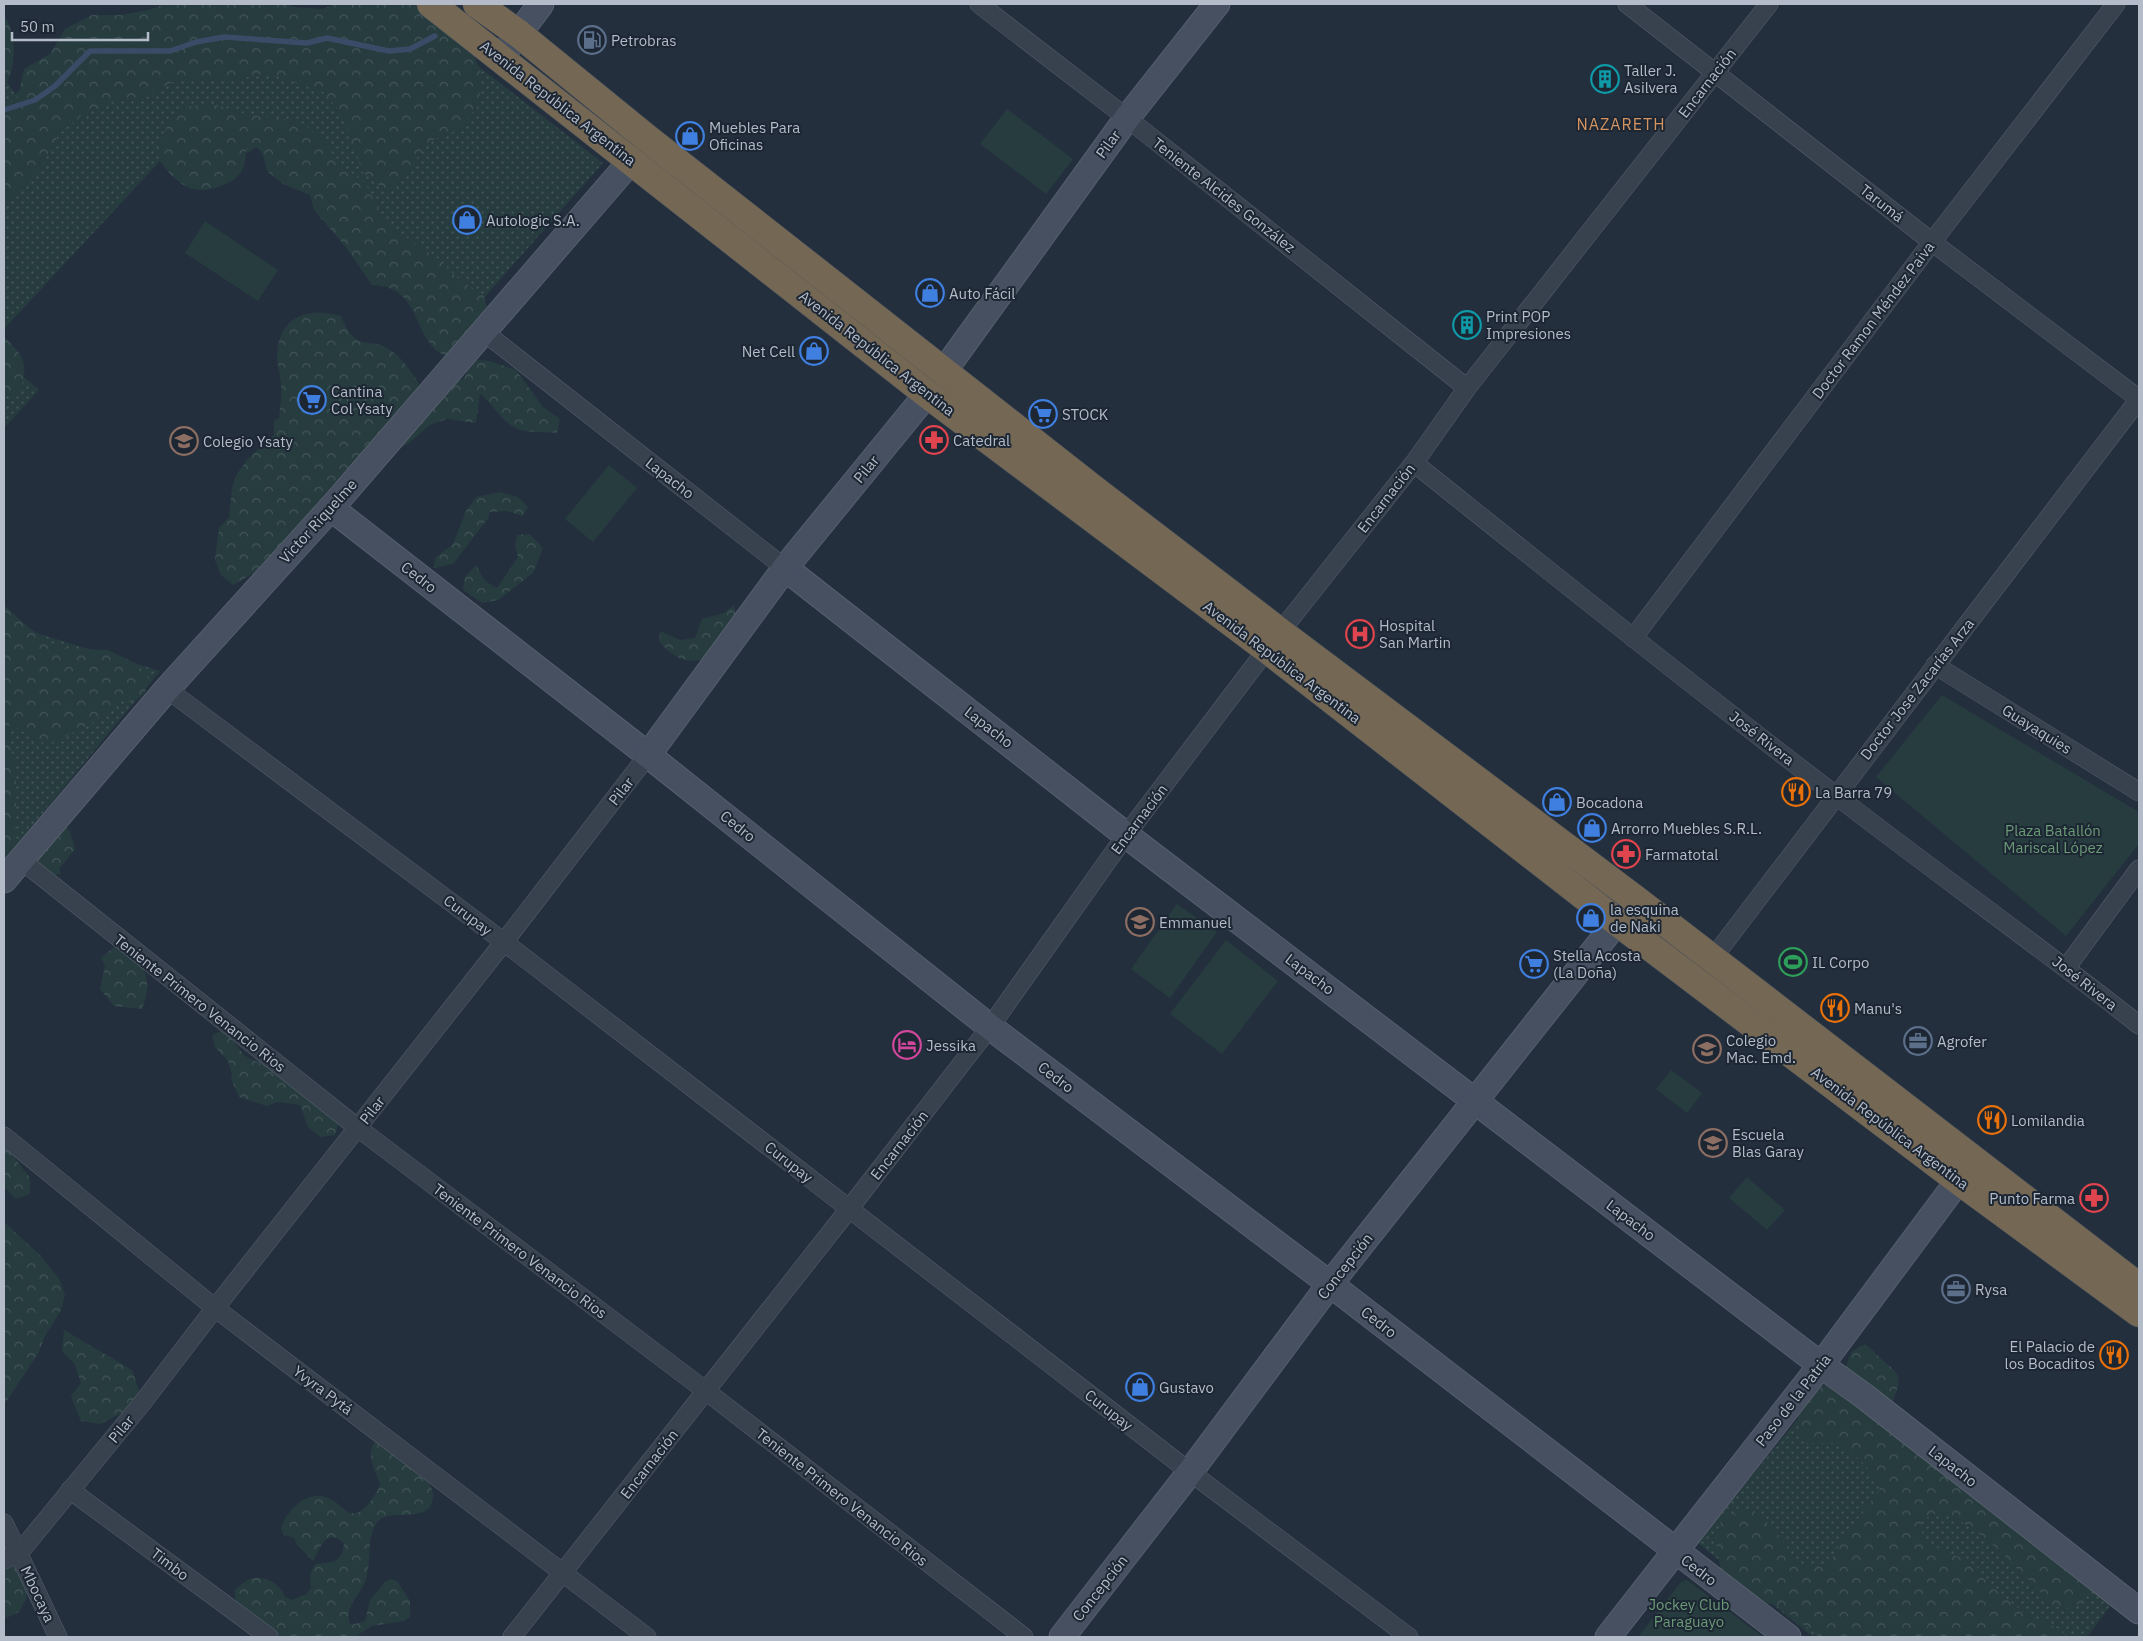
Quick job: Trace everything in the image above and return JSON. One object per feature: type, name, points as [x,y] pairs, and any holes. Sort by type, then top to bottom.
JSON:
[{"type":"highway","name":"Avenida República Argentina","points":[[431,4],[501,57],[927,394],[1635,899],[1712,958],[2139,1313]]},
{"type":"highway","name":"Avenida República Argentina","points":[[477,4],[519,34],[648,139],[944,371],[1616,921],[1696,980],[1966,1170],[2139,1287]]},
{"type":"street","points":[[501,57],[541,4]]},
{"type":"street","name":"Teniente Alcides González","points":[[979,4],[1127,118],[1467,388]]},
{"type":"street","name":"Pilar","points":[[11,1557],[143,1402],[214,1308],[504,942],[648,755],[786,568],[927,394],[1127,118],[1217,4]]},
{"type":"street","name":"Tarumá","points":[[1627,4],[1932,242],[2139,399]]},
{"type":"street","name":"Encarnación","points":[[512,1637],[990,1027],[1126,835],[1274,641],[1414,463],[1467,388],[1769,4]]},
{"type":"street","name":"Doctor Ramon Méndez Paiva","points":[[1633,638],[1932,242],[2116,4]]},
{"type":"street","name":"Victor Riquelme","points":[[4,880],[167,689],[331,508],[631,161]]},
{"type":"street","name":"Lapacho","points":[[484,332],[1126,835],[1864,1396],[2139,1611]]},
{"type":"street","name":"Doctor Jose Zacarías Arza","points":[[1696,980],[1835,795],[2139,399]]},
{"type":"street","name":"José Rivera","points":[[1414,463],[1633,638],[1835,795],[2139,1025]]},
{"type":"street","name":"Cedro","points":[[331,508],[648,755],[990,1027],[1330,1284],[1788,1637]]},
{"type":"street","name":"Guayaquies","points":[[1935,665],[2139,792]]},
{"type":"street","name":"Curupay","points":[[167,689],[504,942],[1190,1472],[1409,1637]]},
{"type":"street","name":"Teniente Primero Venancio Rios","points":[[20,860],[358,1128],[706,1391],[1024,1637]]},
{"type":"street","points":[[2066,968],[2139,869]]},
{"type":"street","name":"Concepción","points":[[1062,1637],[1190,1472],[1330,1284],[1635,899]]},
{"type":"street","name":"Yvyra Pytá","points":[[4,1136],[214,1308],[647,1637]]},
{"type":"street","name":"Paso de la Patria","points":[[1608,1637],[1821,1365],[1966,1170]]},
{"type":"street","name":"Timbo","points":[[70,1490],[269,1637]]},
{"type":"street","name":"Mbocaya","points":[[4,1523],[11,1557],[58,1637]]},
{"type":"green space","points":[[164,4],[286,4],[293,7],[322,9],[336,4],[421,4],[471,47],[482,76],[479,105],[458,130],[428,142],[410,168],[386,190],[363,173],[343,116],[325,93],[267,73],[238,79],[209,80],[200,78],[170,83],[145,98],[114,101],[85,113],[59,134],[44,162],[4,206],[4,109],[18,97],[24,69],[50,54],[65,29],[92,15],[121,15],[152,9]]},
{"type":"green space","points":[[398,4],[603,163],[481,301],[264,142],[191,189],[160,161],[4,329],[4,77],[15,94],[84,39]]},
{"type":"green space","points":[[4,15],[11,32],[14,51],[11,71],[4,88]]},
{"type":"green space","points":[[216,105],[246,114],[290,120],[304,124],[327,144],[336,161],[366,184],[385,223],[436,257],[459,279],[484,296],[486,305],[494,317],[472,360],[490,361],[516,370],[543,407],[560,419],[557,433],[527,431],[512,426],[480,394],[476,423],[447,419],[430,425],[409,443],[396,451],[378,439],[343,473],[322,497],[307,524],[261,569],[233,585],[221,575],[215,560],[219,528],[229,517],[232,488],[237,474],[247,460],[274,435],[274,420],[279,418],[281,390],[277,355],[283,331],[289,323],[306,314],[329,313],[341,316],[353,337],[362,342],[382,345],[404,363],[419,384],[413,398],[441,382],[464,379],[471,360],[450,358],[436,350],[426,338],[404,298],[391,289],[372,285],[345,246],[314,210],[310,195],[283,184],[267,171],[263,155],[258,148],[247,148],[244,166],[235,179],[226,184],[213,189],[203,190],[195,189],[179,182],[160,161],[165,131],[168,124],[178,113],[187,107]]},
{"type":"green space","points":[[1007,109],[1073,159],[1046,194],[980,144]]},
{"type":"green space","points":[[205,221],[278,270],[258,301],[185,253]]},
{"type":"green space","points":[[4,337],[20,355],[23,361],[24,375],[20,392],[4,397]]},
{"type":"green space","points":[[4,360],[39,390],[4,428]]},
{"type":"green space","points":[[609,465],[637,488],[593,542],[565,519]]},
{"type":"green space","points":[[499,492],[518,497],[528,507],[523,516],[507,511],[489,512],[489,517],[453,564],[434,568],[435,558],[453,544],[466,511],[476,497]]},
{"type":"green space","points":[[530,534],[543,548],[533,573],[498,600],[482,603],[463,590],[465,577],[476,565],[485,581],[497,588],[518,557],[515,546],[517,535]]},
{"type":"green space","points":[[4,605],[28,627],[56,646],[70,649],[108,650],[139,665],[148,678],[145,693],[134,702],[119,700],[91,724],[49,744],[33,740],[21,730],[9,725],[9,741],[16,771],[16,804],[14,853],[4,871]]},
{"type":"green space","points":[[734,605],[737,623],[717,638],[707,658],[692,661],[680,658],[659,641],[660,631],[680,640],[695,638],[702,619],[724,613]]},
{"type":"green space","points":[[4,623],[160,671],[4,860]]},
{"type":"green space","name":"Plaza Batallón Mariscal López","points":[[1942,695],[2139,812],[2139,844],[2066,936],[1876,777]]},
{"type":"green space","points":[[64,823],[70,832],[75,849],[59,869],[61,874],[43,876],[30,866]]},
{"type":"green space","points":[[1177,904],[1217,932],[1170,998],[1131,969]]},
{"type":"green space","points":[[1226,940],[1278,981],[1222,1054],[1170,1014]]},
{"type":"green space","points":[[120,942],[135,958],[147,979],[146,997],[142,1009],[114,1006],[100,989],[105,966],[101,958]]},
{"type":"green space","points":[[224,1030],[245,1056],[279,1072],[340,1118],[335,1135],[320,1137],[308,1127],[300,1105],[277,1102],[267,1106],[239,1097],[231,1079],[232,1074],[228,1061],[215,1047],[212,1035]]},
{"type":"green space","points":[[1671,1070],[1702,1093],[1687,1113],[1656,1089]]},
{"type":"green space","points":[[4,1148],[11,1153],[30,1178],[30,1194],[16,1199],[4,1187]]},
{"type":"green space","points":[[1747,1177],[1785,1210],[1767,1230],[1729,1198]]},
{"type":"green space","points":[[4,1222],[40,1255],[60,1280],[65,1295],[61,1310],[44,1338],[39,1352],[4,1405]]},
{"type":"green space","points":[[64,1330],[132,1370],[143,1402],[100,1424],[81,1421],[71,1396],[81,1383],[74,1363],[62,1351]]},
{"type":"green space","points":[[1862,1345],[1871,1349],[1896,1372],[1899,1382],[1898,1388],[1889,1406],[1847,1374],[1849,1356]]},
{"type":"green space","points":[[1825,1385],[2116,1598],[2087,1637],[1813,1637],[1698,1543]]},
{"type":"green space","points":[[1825,1385],[1840,1389],[1890,1425],[1923,1458],[1937,1466],[2089,1585],[2086,1600],[2069,1608],[2060,1608],[2051,1604],[1997,1549],[1963,1522],[1947,1515],[1934,1514],[1921,1522],[1923,1540],[1976,1566],[1995,1589],[2018,1608],[2030,1616],[2059,1629],[2068,1637],[1820,1637],[1775,1605],[1760,1602],[1724,1579],[1717,1548],[1718,1533],[1723,1517],[1752,1509],[1775,1530],[1792,1555],[1803,1566],[1817,1567],[1830,1562],[1837,1549],[1880,1489],[1869,1470],[1846,1449],[1832,1444],[1807,1444],[1800,1433],[1798,1416],[1804,1403]]},
{"type":"green space","points":[[378,1437],[419,1471],[431,1487],[433,1494],[431,1505],[426,1511],[419,1514],[382,1518],[376,1524],[371,1539],[367,1577],[352,1604],[349,1620],[351,1625],[365,1621],[370,1600],[384,1583],[390,1579],[397,1581],[410,1601],[410,1617],[404,1621],[372,1626],[359,1634],[359,1637],[264,1637],[235,1605],[235,1590],[246,1581],[259,1578],[270,1581],[280,1587],[285,1597],[292,1600],[306,1594],[311,1588],[310,1574],[315,1564],[335,1561],[341,1555],[344,1543],[332,1537],[328,1538],[321,1545],[313,1561],[297,1545],[294,1538],[284,1535],[281,1528],[284,1521],[300,1502],[316,1496],[324,1496],[351,1513],[356,1513],[364,1508],[380,1485],[371,1454]]},
{"type":"green space","points":[[4,1559],[20,1570],[28,1584],[26,1599],[19,1612],[4,1619]]},
{"type":"green space","name":"Jockey Club Paraguayo","points":[[1687,1580],[1763,1637],[1638,1637],[1681,1582]]},
{"type":"waterway","points":[[4,110],[35,100],[55,86],[90,51],[170,51],[196,42],[224,37],[307,43],[327,38],[389,51],[410,49],[435,36]]},
{"type":"place","name":"Petrobras","points":[[592,40]]},
{"type":"place","name":"Taller J. Asilvera","points":[[1605,79]]},
{"type":"place","name":"Muebles Para Oficinas","points":[[690,136]]},
{"type":"place","name":"Autologic S.A.","points":[[467,220]]},
{"type":"place","name":"Auto Fácil","points":[[930,293]]},
{"type":"place","name":"Print POP Impresiones","points":[[1467,325]]},
{"type":"place","name":"Net Cell","points":[[814,351]]},
{"type":"place","name":"Cantina Col Ysaty","points":[[312,400]]},
{"type":"place","name":"STOCK","points":[[1043,414]]},
{"type":"place","name":"Catedral","points":[[934,440]]},
{"type":"place","name":"Colegio Ysaty","points":[[184,441]]},
{"type":"place","name":"Hospital San Martin","points":[[1360,634]]},
{"type":"place","name":"La Barra 79","points":[[1796,792]]},
{"type":"place","name":"Bocadona","points":[[1557,802]]},
{"type":"place","name":"Arrorro Muebles S.R.L.","points":[[1592,828]]},
{"type":"place","name":"Farmatotal","points":[[1626,854]]},
{"type":"place","name":"la esquina de Naki","points":[[1591,918]]},
{"type":"place","name":"Emmanuel","points":[[1140,922]]},
{"type":"place","name":"IL Corpo","points":[[1793,962]]},
{"type":"place","name":"Stella Acosta (La Doña)","points":[[1534,964]]},
{"type":"place","name":"Manu's","points":[[1835,1008]]},
{"type":"place","name":"Agrofer","points":[[1918,1041]]},
{"type":"place","name":"Jessika","points":[[907,1045]]},
{"type":"place","name":"Colegio Mac. Emd.","points":[[1707,1049]]},
{"type":"place","name":"Lomilandia","points":[[1992,1120]]},
{"type":"place","name":"Escuela Blas Garay","points":[[1713,1143]]},
{"type":"place","name":"Punto Farma","points":[[2094,1198]]},
{"type":"place","name":"Rysa","points":[[1956,1289]]},
{"type":"place","name":"El Palacio de los Bocaditos","points":[[2114,1355]]},
{"type":"place","name":"Gustavo","points":[[1140,1387]]},
{"type":"district","name":"NAZARETH","points":[[1621,124]]}]
